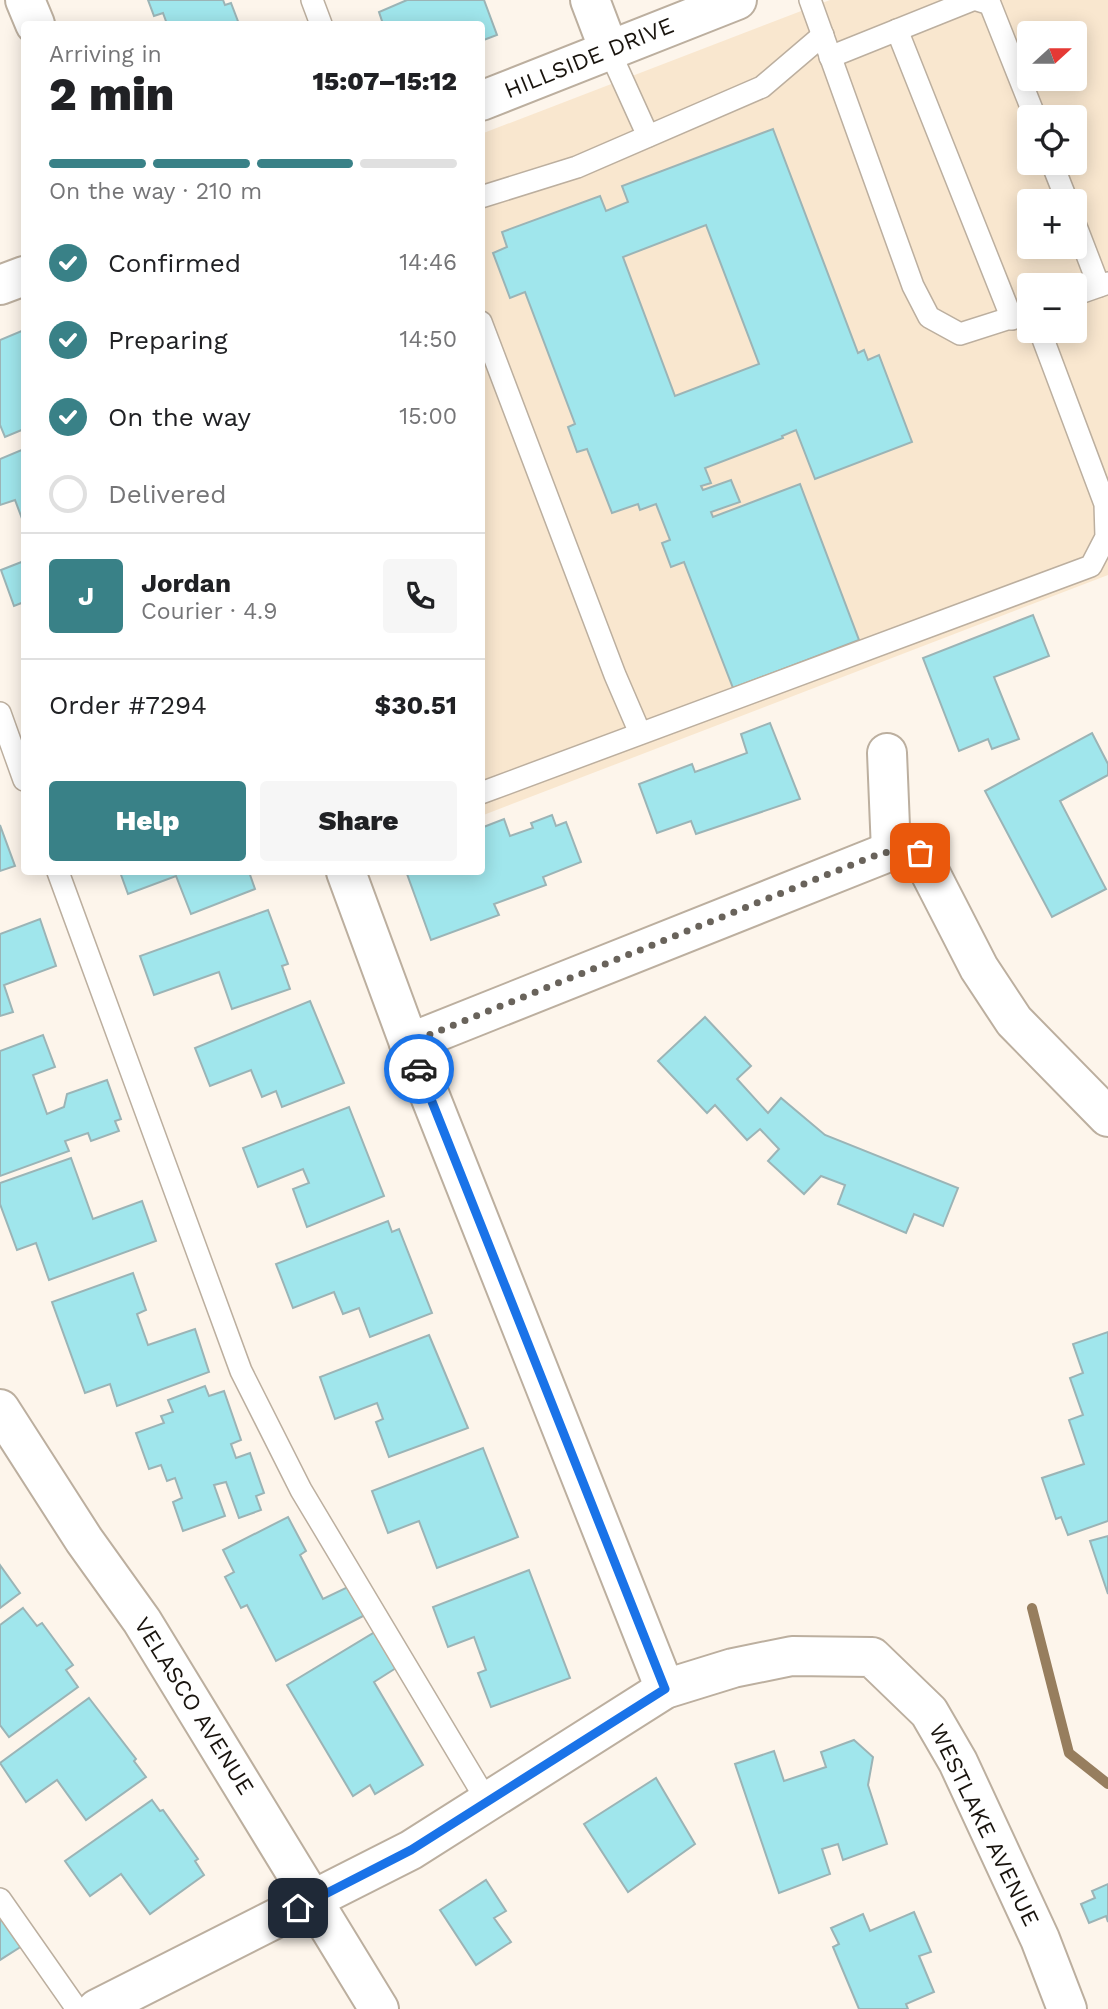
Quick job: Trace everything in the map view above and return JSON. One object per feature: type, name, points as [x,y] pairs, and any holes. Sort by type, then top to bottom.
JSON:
[{"type":"street","points":[[25,0],[33,21]]},
{"type":"street","points":[[590,0],[609,50]]},
{"type":"street","name":"HILLSIDE DRIVE","points":[[485,99],[737,0]]},
{"type":"street","points":[[0,285],[21,277]]},
{"type":"street","points":[[887,753],[891,851]]},
{"type":"street","points":[[409,1043],[891,851],[920,853],[979,968],[1014,1021],[1108,1117]]},
{"type":"street","points":[[347,875],[409,1043],[665,1689]]},
{"type":"street","name":"VELASCO AVENUE","points":[[0,1409],[84,1540],[142,1621],[379,2009]]},
{"type":"street","name":"WESTLAKE AVENUE","points":[[97,2009],[411,1850],[665,1689],[733,1668],[792,1656],[873,1657],[929,1712],[958,1762],[1040,1939],[1067,2009]]},
{"type":"lane","points":[[312,0],[320,21]]},
{"type":"lane","points":[[810,0],[914,286],[929,317],[960,334],[1017,316]]},
{"type":"lane","points":[[830,57],[975,0],[990,4],[1030,105]]},
{"type":"lane","points":[[897,30],[1017,306]]},
{"type":"lane","points":[[485,196],[577,167],[762,87],[823,35]]},
{"type":"lane","points":[[609,50],[648,136]]},
{"type":"lane","points":[[1087,249],[1103,284]]},
{"type":"lane","points":[[485,333],[610,662],[640,733]]},
{"type":"lane","points":[[485,791],[1091,566],[1106,537],[1105,504],[1045,343]]},
{"type":"lane","points":[[0,713],[21,772]]},
{"type":"lane","points":[[59,875],[241,1371],[301,1490],[487,1801]]},
{"type":"lane","points":[[0,1899],[77,2009]]},
{"type":"shaded area","points":[[830,0],[1108,0],[1108,575],[485,814],[485,132]]},
{"type":"building","points":[[148,0],[223,0],[225,5],[231,3],[238,21],[166,21],[163,13],[154,16]]},
{"type":"building","points":[[407,0],[484,0],[497,35],[485,40],[485,21],[382,21],[379,12]]},
{"type":"building","points":[[773,129],[858,353],[864,350],[868,360],[879,355],[912,442],[815,479],[796,430],[782,436],[783,438],[705,468],[711,483],[701,486],[703,490],[731,480],[740,502],[711,512],[713,517],[800,484],[859,640],[733,688],[684,562],[671,567],[662,543],[670,540],[656,504],[640,510],[638,504],[612,513],[587,449],[577,452],[568,427],[575,424],[525,292],[510,298],[493,253],[507,247],[502,232],[600,196],[606,211],[628,202],[622,186]],"holes":[[[706,225],[759,364],[675,396],[623,257]]]},
{"type":"building","points":[[21,331],[21,430],[5,437],[0,425],[0,340]]},
{"type":"building","points":[[21,450],[21,516],[15,500],[0,505],[0,459]]},
{"type":"building","points":[[21,562],[21,603],[14,606],[1,570]]},
{"type":"building","points":[[1033,615],[1049,656],[994,677],[1019,739],[992,749],[988,739],[959,751],[923,658]]},
{"type":"building","points":[[770,723],[800,799],[696,834],[691,821],[657,833],[639,784],[692,764],[695,772],[747,753],[741,734]]},
{"type":"building","points":[[1092,733],[1108,764],[1108,775],[1060,801],[1106,889],[1052,917],[985,791]]},
{"type":"building","points":[[552,815],[556,826],[566,822],[581,862],[543,877],[546,885],[494,904],[499,915],[431,940],[407,875],[485,875],[485,826],[504,819],[510,836],[533,828],[531,823]]},
{"type":"building","points":[[0,825],[15,866],[0,871]]},
{"type":"building","points":[[121,875],[250,875],[255,889],[191,914],[176,876],[128,894]]},
{"type":"building","points":[[268,910],[288,964],[282,966],[290,989],[232,1009],[219,972],[154,995],[140,956]]},
{"type":"building","points":[[40,919],[56,966],[4,985],[13,1012],[0,1016],[0,934]]},
{"type":"building","points":[[310,1001],[344,1083],[282,1107],[276,1091],[262,1097],[251,1070],[210,1086],[195,1048]]},
{"type":"building","points":[[705,1017],[751,1066],[737,1079],[768,1113],[781,1098],[825,1135],[958,1188],[943,1226],[914,1214],[906,1233],[838,1204],[845,1185],[821,1176],[804,1194],[768,1161],[779,1149],[760,1129],[747,1140],[715,1105],[707,1113],[658,1061]]},
{"type":"building","points":[[43,1035],[55,1067],[33,1075],[47,1114],[64,1107],[67,1094],[107,1080],[121,1119],[115,1121],[119,1131],[91,1141],[88,1133],[65,1141],[69,1151],[0,1176],[0,1051]]},
{"type":"building","points":[[349,1107],[384,1196],[307,1227],[293,1189],[309,1183],[303,1169],[258,1187],[243,1148]]},
{"type":"building","points":[[71,1158],[93,1219],[142,1201],[156,1241],[49,1280],[36,1243],[17,1250],[0,1204],[0,1183]]},
{"type":"building","points":[[388,1221],[392,1232],[399,1229],[432,1313],[370,1337],[359,1308],[343,1314],[334,1292],[293,1308],[276,1264]]},
{"type":"building","points":[[133,1273],[146,1310],[137,1314],[148,1345],[195,1329],[209,1372],[117,1406],[110,1384],[85,1393],[52,1302]]},
{"type":"building","points":[[1108,1332],[1108,1521],[1068,1535],[1061,1517],[1056,1519],[1042,1478],[1084,1464],[1069,1420],[1083,1415],[1070,1378],[1083,1373],[1073,1344]]},
{"type":"building","points":[[429,1335],[468,1428],[389,1457],[376,1422],[383,1419],[377,1403],[335,1419],[320,1377]]},
{"type":"building","points":[[205,1386],[209,1396],[224,1391],[241,1440],[231,1444],[236,1458],[250,1453],[264,1493],[256,1496],[261,1510],[239,1518],[226,1482],[214,1485],[225,1516],[183,1531],[173,1502],[182,1498],[175,1478],[167,1481],[161,1465],[149,1469],[136,1433],[164,1423],[161,1416],[173,1412],[168,1400]]},
{"type":"building","points":[[483,1448],[518,1537],[437,1568],[419,1521],[388,1533],[372,1491]]},
{"type":"building","points":[[288,1517],[306,1551],[300,1555],[323,1599],[352,1585],[367,1614],[276,1661],[247,1605],[241,1608],[225,1577],[234,1572],[223,1550]]},
{"type":"building","points":[[1108,1536],[1108,1594],[1090,1541]]},
{"type":"building","points":[[0,1565],[20,1593],[0,1608]]},
{"type":"building","points":[[529,1570],[570,1678],[491,1707],[478,1673],[486,1670],[474,1637],[448,1647],[433,1607]]},
{"type":"building","points":[[23,1608],[37,1626],[42,1623],[73,1665],[66,1670],[78,1687],[9,1737],[0,1725],[0,1625]]},
{"type":"building","points":[[375,1632],[396,1668],[374,1682],[423,1765],[375,1794],[370,1785],[353,1796],[287,1685]]},
{"type":"building","points":[[89,1698],[136,1759],[134,1761],[146,1777],[86,1820],[57,1780],[26,1802],[0,1763]]},
{"type":"building","points":[[854,1740],[873,1757],[868,1785],[887,1844],[843,1860],[838,1844],[822,1849],[830,1874],[779,1893],[735,1764],[774,1751],[784,1781],[826,1767],[821,1752]]},
{"type":"building","points":[[656,1778],[695,1844],[628,1892],[584,1824]]},
{"type":"building","points":[[152,1800],[160,1811],[163,1810],[198,1859],[195,1861],[204,1875],[150,1914],[121,1874],[90,1896],[65,1861]]},
{"type":"building","points":[[486,1880],[506,1911],[494,1918],[511,1942],[476,1965],[440,1910]]},
{"type":"building","points":[[1108,1884],[1108,1922],[1106,1916],[1089,1923],[1081,1904],[1095,1898],[1092,1891]]},
{"type":"building","points":[[914,1912],[931,1952],[919,1956],[934,1992],[906,2004],[908,2009],[859,2009],[833,1947],[839,1944],[831,1928],[863,1914],[870,1931]]},
{"type":"building","points":[[0,1914],[22,1946],[0,1960]]},
{"type":"waterway","points":[[1032,1608],[1069,1753],[1108,1784]]},
{"type":"way so far","points":[[419,1069],[409,1043],[871,857],[891,851],[920,853]]},
{"type":"route","points":[[298,1908],[411,1850],[665,1689],[419,1069]]}]
